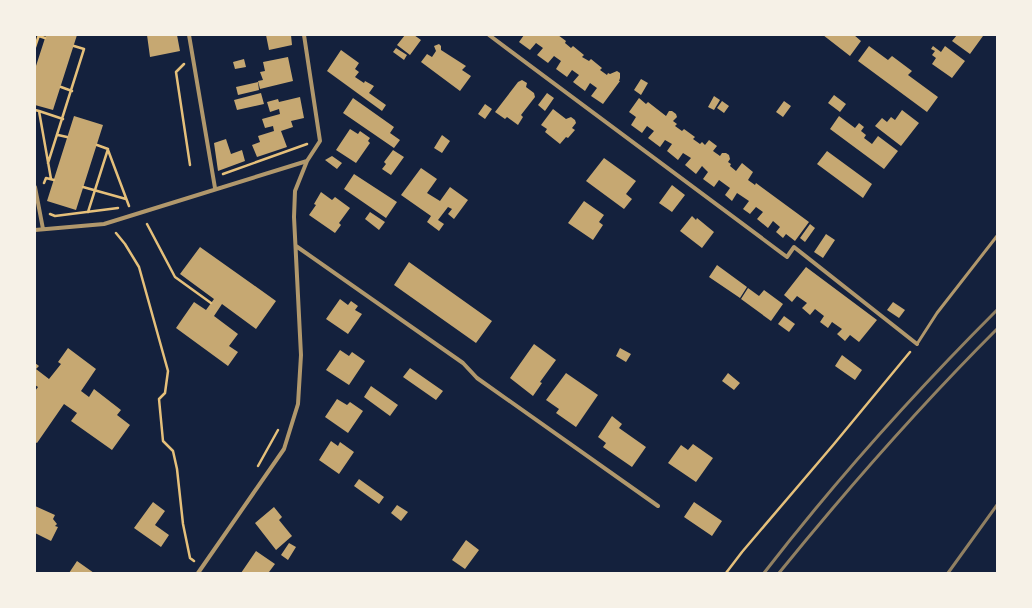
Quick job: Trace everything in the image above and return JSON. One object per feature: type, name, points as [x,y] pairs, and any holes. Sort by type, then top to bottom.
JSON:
[{"type":"street","points":[[189,35],[215,188]]},
{"type":"street","points":[[198,573],[284,449],[298,404],[301,356],[294,217],[295,191],[307,161],[320,141],[304,35]]},
{"type":"street","points":[[489,35],[787,257],[794,247],[917,344]]},
{"type":"street","points":[[35,230],[104,224],[215,188],[307,161]]},
{"type":"street","points":[[35,187],[43,229]]},
{"type":"street","points":[[296,246],[464,363],[477,378],[658,506]]},
{"type":"lane","points":[[917,344],[937,313],[997,236]]},
{"type":"path","points":[[35,47],[39,35],[45,38]]},
{"type":"path","points":[[48,163],[72,91],[84,49],[74,46]]},
{"type":"path","points":[[188,61],[176,72],[190,165]]},
{"type":"path","points":[[61,87],[72,91]]},
{"type":"path","points":[[35,110],[63,119]]},
{"type":"path","points":[[39,111],[52,180],[46,178],[42,188]]},
{"type":"path","points":[[58,135],[67,137]]},
{"type":"path","points":[[213,177],[311,142]]},
{"type":"path","points":[[97,145],[108,149],[129,206]]},
{"type":"path","points":[[88,212],[108,149]]},
{"type":"path","points":[[83,187],[127,200]]},
{"type":"path","points":[[46,209],[49,214],[55,216],[136,204]]},
{"type":"path","points":[[146,224],[175,277],[211,303]]},
{"type":"path","points":[[116,233],[125,244],[139,267],[168,371],[164,393],[159,399],[163,441],[173,451],[177,469],[183,524],[190,558],[197,564]]},
{"type":"path","points":[[726,573],[917,344]]},
{"type":"building","points":[[46,35],[77,35],[53,110],[35,105],[35,69]]},
{"type":"building","points":[[147,35],[177,35],[180,51],[150,57]]},
{"type":"building","points":[[266,35],[291,35],[292,45],[269,50]]},
{"type":"building","points":[[405,35],[414,35],[421,40],[410,55],[397,45]]},
{"type":"building","points":[[524,35],[558,35],[566,41],[565,43],[571,48],[573,46],[584,55],[582,57],[589,61],[591,59],[602,68],[600,70],[607,75],[608,73],[610,74],[617,71],[620,73],[620,81],[603,104],[591,96],[597,88],[590,83],[585,91],[573,82],[579,75],[572,70],[567,77],[556,69],[561,61],[554,56],[548,63],[537,55],[543,48],[536,43],[530,50],[519,42]]},
{"type":"building","points":[[823,35],[854,35],[861,41],[850,56]]},
{"type":"building","points":[[957,35],[983,36],[970,54],[952,41]]},
{"type":"building","points":[[439,44],[441,46],[441,50],[466,66],[462,70],[471,76],[460,91],[421,62],[427,54],[432,57],[436,51],[434,46]]},
{"type":"building","points":[[869,46],[888,60],[892,56],[912,71],[908,75],[938,97],[927,112],[858,61]]},
{"type":"building","points":[[933,46],[941,52],[945,46],[965,61],[952,78],[932,64],[936,58],[932,55],[935,51],[931,49]]},
{"type":"building","points":[[396,48],[407,55],[404,60],[393,52]]},
{"type":"building","points":[[341,50],[359,63],[355,69],[359,72],[355,77],[364,83],[365,81],[374,86],[369,93],[386,105],[382,111],[327,71]]},
{"type":"building","points":[[288,57],[293,81],[260,89],[258,81],[263,80],[260,72],[265,71],[263,62]]},
{"type":"building","points":[[244,59],[246,67],[235,69],[233,62]]},
{"type":"building","points":[[641,79],[648,83],[641,95],[634,90]]},
{"type":"building","points":[[522,80],[527,83],[526,87],[534,93],[535,97],[521,115],[523,117],[518,125],[507,117],[505,119],[495,112],[518,82]]},
{"type":"building","points":[[258,82],[259,90],[238,95],[236,87]]},
{"type":"building","points":[[261,93],[264,104],[237,110],[234,100]]},
{"type":"building","points":[[547,93],[554,98],[545,111],[538,105]]},
{"type":"building","points":[[834,95],[846,104],[840,112],[828,103]]},
{"type":"building","points":[[714,96],[720,100],[714,110],[708,107]]},
{"type":"building","points":[[300,97],[304,118],[291,121],[293,127],[281,131],[287,147],[257,157],[252,145],[260,142],[258,136],[274,131],[273,126],[265,128],[262,119],[280,114],[279,109],[270,112],[267,102],[278,99],[279,102]]},
{"type":"building","points":[[353,98],[394,127],[390,133],[400,140],[394,148],[343,113]]},
{"type":"building","points":[[639,98],[646,104],[648,102],[666,116],[669,111],[672,111],[677,117],[673,121],[677,124],[675,126],[682,131],[684,129],[695,137],[693,139],[700,144],[702,142],[705,145],[709,140],[717,146],[713,151],[720,156],[722,153],[729,155],[730,159],[728,162],[736,171],[742,163],[753,172],[748,180],[755,185],[756,183],[809,222],[795,241],[786,234],[783,238],[776,232],[780,227],[773,221],[768,228],[757,219],[763,212],[756,207],[750,214],[743,209],[749,201],[737,193],[732,201],[725,195],[730,188],[719,180],[714,187],[703,179],[708,172],[702,166],[696,174],[685,165],[691,158],[683,153],[678,160],[667,151],[672,144],[665,140],[660,147],[648,138],[654,131],[647,126],[642,133],[631,125],[636,117],[629,112]]},
{"type":"building","points":[[722,101],[729,106],[724,113],[717,108]]},
{"type":"building","points":[[784,101],[791,106],[783,117],[776,112]]},
{"type":"building","points":[[485,104],[492,109],[485,119],[478,114]]},
{"type":"building","points":[[553,109],[566,119],[571,117],[576,123],[572,128],[575,130],[560,144],[545,132],[547,129],[541,125]]},
{"type":"building","points":[[902,110],[919,123],[901,146],[875,126],[882,118],[887,122],[891,117],[895,120]]},
{"type":"building","points":[[74,116],[103,125],[76,210],[47,201]]},
{"type":"building","points":[[839,116],[855,128],[859,123],[864,127],[861,131],[866,135],[864,138],[872,144],[878,136],[898,151],[884,169],[830,129]]},
{"type":"building","points":[[350,129],[358,134],[360,131],[370,138],[368,141],[370,143],[356,163],[336,150]]},
{"type":"building","points":[[442,135],[450,141],[442,153],[434,148]]},
{"type":"building","points":[[226,139],[231,154],[242,150],[245,161],[218,171],[214,143]]},
{"type":"building","points":[[393,150],[404,157],[391,175],[382,169],[386,164],[384,162]]},
{"type":"building","points":[[827,151],[872,184],[863,198],[817,164]]},
{"type":"building","points":[[332,156],[342,163],[337,169],[325,160]]},
{"type":"building","points":[[604,158],[636,181],[626,194],[632,199],[624,209],[586,181]]},
{"type":"building","points":[[421,168],[437,179],[427,193],[440,201],[450,187],[468,200],[454,219],[448,214],[452,209],[448,207],[438,220],[444,224],[439,231],[427,222],[431,216],[401,195]]},
{"type":"building","points":[[354,174],[397,202],[386,218],[344,189]]},
{"type":"building","points":[[672,185],[685,195],[672,212],[659,203]]},
{"type":"building","points":[[321,192],[332,200],[335,197],[350,208],[339,223],[341,225],[335,233],[309,215],[316,205],[314,204]]},
{"type":"building","points":[[584,201],[604,215],[599,222],[603,225],[593,240],[568,223]]},
{"type":"building","points":[[370,212],[385,222],[379,230],[365,219]]},
{"type":"building","points":[[692,216],[696,220],[697,218],[714,232],[702,248],[680,231]]},
{"type":"building","points":[[810,224],[815,228],[805,242],[800,238]]},
{"type":"building","points":[[826,234],[835,240],[823,258],[814,252]]},
{"type":"building","points":[[200,247],[276,301],[256,329],[222,304],[214,316],[238,334],[229,346],[238,352],[228,366],[176,328],[194,302],[206,310],[214,299],[180,274]]},
{"type":"building","points":[[409,262],[492,321],[476,343],[394,285]]},
{"type":"building","points":[[717,265],[747,287],[740,298],[709,277]]},
{"type":"building","points":[[806,267],[877,320],[859,342],[850,335],[845,341],[837,334],[842,329],[832,322],[828,328],[820,322],[824,316],[815,309],[810,315],[802,308],[807,303],[797,296],[792,302],[784,295]]},
{"type":"building","points":[[748,288],[759,296],[764,290],[783,304],[771,321],[741,299]]},
{"type":"building","points":[[340,299],[348,305],[351,301],[358,306],[355,310],[362,314],[348,334],[326,319]]},
{"type":"building","points":[[893,302],[905,310],[899,318],[887,310]]},
{"type":"building","points":[[784,316],[795,324],[789,332],[778,324]]},
{"type":"building","points":[[534,344],[556,360],[540,382],[542,383],[533,396],[510,378]]},
{"type":"building","points":[[68,348],[96,369],[81,391],[89,397],[94,389],[121,410],[117,415],[130,425],[112,450],[71,421],[77,413],[64,404],[37,443],[35,442],[35,391],[38,387],[35,385],[35,363],[39,366],[36,369],[49,379],[61,364],[58,362]]},
{"type":"building","points":[[620,348],[631,354],[626,362],[616,356]]},
{"type":"building","points":[[340,350],[349,356],[352,352],[365,361],[349,385],[326,370]]},
{"type":"building","points":[[842,355],[862,370],[855,380],[835,366]]},
{"type":"building","points":[[410,368],[443,391],[436,400],[403,377]]},
{"type":"building","points":[[566,373],[598,395],[576,427],[556,413],[559,409],[546,400]]},
{"type":"building","points":[[728,373],[740,383],[734,390],[722,381]]},
{"type":"building","points":[[371,386],[398,405],[390,416],[364,397]]},
{"type":"building","points":[[337,399],[347,405],[350,402],[363,411],[348,433],[325,417]]},
{"type":"building","points":[[612,416],[622,424],[619,428],[646,447],[632,467],[603,447],[606,443],[598,437]]},
{"type":"building","points":[[331,441],[338,446],[340,442],[354,452],[339,474],[319,460]]},
{"type":"building","points":[[693,444],[713,458],[696,482],[668,463],[681,445],[688,450]]},
{"type":"building","points":[[359,479],[384,497],[379,504],[354,486]]},
{"type":"building","points":[[153,502],[165,511],[155,525],[169,535],[161,547],[134,528]]},
{"type":"building","points":[[694,502],[722,521],[712,536],[684,517]]},
{"type":"building","points":[[397,505],[408,512],[401,521],[391,513]]},
{"type":"building","points":[[35,506],[55,515],[53,519],[57,524],[55,526],[58,527],[51,541],[35,533]]},
{"type":"building","points":[[274,507],[282,517],[279,520],[292,536],[276,550],[255,523]]},
{"type":"building","points":[[466,540],[479,550],[465,569],[452,560]]},
{"type":"building","points":[[289,543],[296,547],[288,560],[281,555]]},
{"type":"building","points":[[256,551],[275,564],[269,572],[270,573],[241,573]]},
{"type":"building","points":[[77,561],[94,573],[69,573]]},
{"type":"railway","points":[[764,573],[819,504],[876,438],[966,341],[997,310]]},
{"type":"railway","points":[[779,573],[885,448],[968,358],[997,329]]},
{"type":"railway","points":[[948,573],[997,505]]}]
